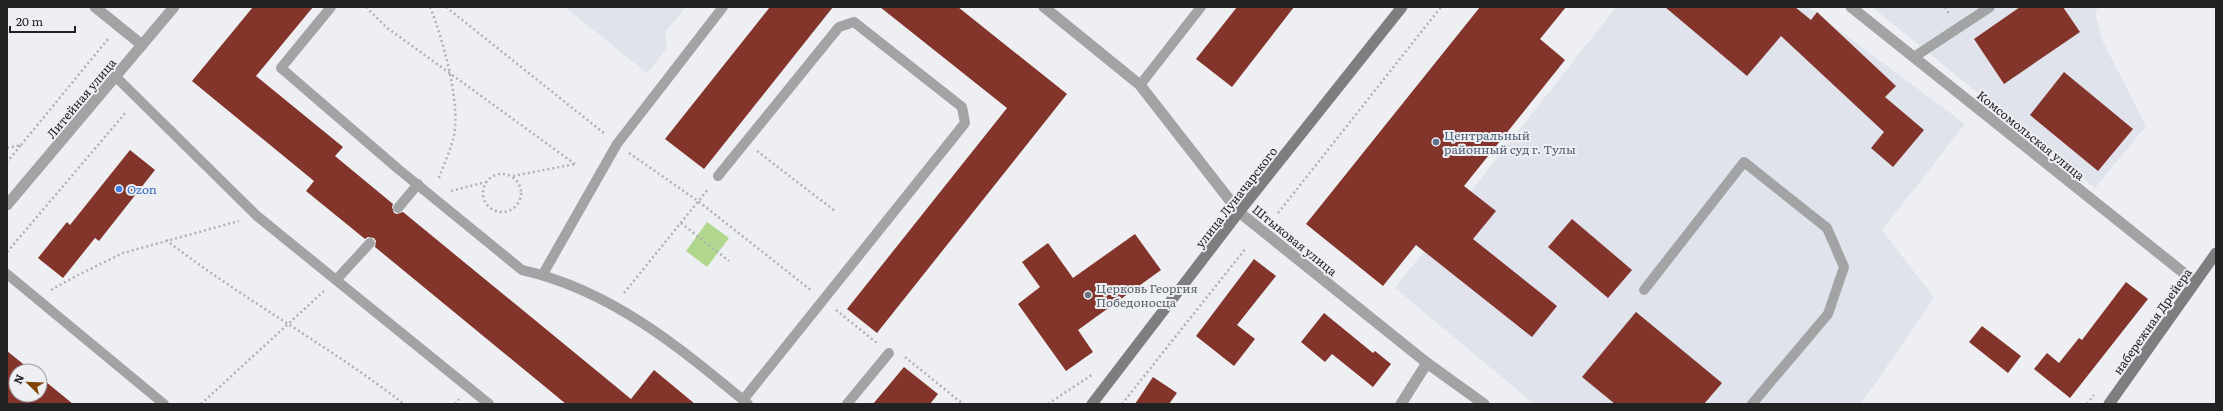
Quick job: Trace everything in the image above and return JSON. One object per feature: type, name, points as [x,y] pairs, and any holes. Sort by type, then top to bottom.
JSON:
[{"type":"main road","name":"улица Луначарского","points":[[1092,404],[1239,212],[1402,7]]},
{"type":"main road","name":"набережная Дрейера","points":[[2109,404],[2216,253]]},
{"type":"street","points":[[95,7],[142,45]]},
{"type":"street","name":"Литейная улица","points":[[7,205],[174,7]]},
{"type":"street","name":"Штыковая улица","points":[[1044,7],[1140,85],[1239,212],[1427,363],[1484,404]]},
{"type":"street","name":"Комсомольская улица","points":[[1852,7],[2195,282]]},
{"type":"street","points":[[1401,404],[1427,363]]},
{"type":"lane","points":[[331,7],[281,68],[522,270],[543,274],[588,291],[614,304],[679,347],[745,402],[823,300],[965,123],[962,107],[854,22],[839,27],[718,176]]},
{"type":"lane","points":[[543,274],[617,144],[723,7]]},
{"type":"lane","points":[[1140,85],[1201,7]]},
{"type":"lane","points":[[1914,57],[1990,7]]},
{"type":"lane","points":[[116,77],[257,216],[489,404]]},
{"type":"lane","points":[[1644,290],[1744,162],[1827,228],[1844,267],[1828,314],[1752,404]]},
{"type":"lane","points":[[398,208],[418,184]]},
{"type":"lane","points":[[336,280],[370,243]]},
{"type":"lane","points":[[7,274],[164,404]]},
{"type":"lane","points":[[847,404],[889,352]]},
{"type":"path","points":[[366,7],[386,27],[575,164],[513,176],[499,173],[486,182],[432,196]]},
{"type":"path","points":[[430,7],[437,24],[450,73],[455,119],[453,139],[432,196]]},
{"type":"path","points":[[446,7],[617,144],[698,202],[889,352],[904,356],[963,404]]},
{"type":"path","points":[[1278,213],[1441,7]]},
{"type":"path","points":[[7,162],[118,26]]},
{"type":"path","points":[[7,252],[137,98]]},
{"type":"path","points":[[746,142],[835,211]]},
{"type":"path","points":[[7,148],[21,145]]},
{"type":"path","points":[[486,182],[482,194],[484,201],[494,211],[502,212],[510,210],[516,206],[520,198],[519,183],[513,176]]},
{"type":"path","points":[[614,304],[682,223],[718,176]]},
{"type":"path","points":[[37,299],[78,275],[123,253],[257,216]]},
{"type":"path","points":[[682,223],[730,261]]},
{"type":"path","points":[[166,240],[196,263],[364,373],[404,404]]},
{"type":"path","points":[[1122,404],[1246,248]]},
{"type":"path","points":[[201,404],[336,280]]},
{"type":"shaded area","points":[[565,7],[686,7],[665,32],[667,48],[647,73]]},
{"type":"shaded area","points":[[1616,7],[1808,7],[1965,124],[1882,230],[1934,298],[1861,404],[1534,404],[1395,288]]},
{"type":"shaded area","points":[[1872,7],[2099,7],[2095,12],[2102,40],[2146,126],[2095,188]]},
{"type":"green space","points":[[707,222],[729,238],[707,267],[686,251]]},
{"type":"building","points":[[253,7],[313,7],[256,76],[343,147],[335,156],[393,204],[392,207],[394,213],[397,214],[403,212],[631,399],[654,370],[695,404],[566,404],[375,247],[376,241],[374,238],[368,237],[365,239],[306,191],[314,181],[192,81]]},
{"type":"building","points":[[770,7],[833,7],[704,169],[665,139]]},
{"type":"building","points":[[880,7],[958,7],[1067,94],[877,333],[847,309],[1007,108]]},
{"type":"building","points":[[1237,7],[1294,7],[1232,87],[1196,59]]},
{"type":"building","name":"Центральный районный суд г. Тулы","points":[[1480,7],[1566,7],[1540,39],[1565,60],[1464,186],[1496,211],[1473,239],[1557,306],[1532,337],[1416,245],[1383,286],[1306,224]]},
{"type":"building","points":[[1665,7],[1795,7],[1811,20],[1817,12],[1896,86],[1885,97],[1924,130],[1893,167],[1871,148],[1884,132],[1781,36],[1747,76]]},
{"type":"building","points":[[2020,7],[2063,7],[2080,32],[2004,84],[1974,39]]},
{"type":"building","points":[[2064,72],[2133,129],[2098,171],[2030,115]]},
{"type":"building","points":[[130,150],[155,170],[99,241],[95,238],[63,278],[38,258],[67,222],[70,225]]},
{"type":"building","points":[[1572,219],[1632,270],[1608,298],[1548,247]]},
{"type":"building","points":[[1135,234],[1161,270],[1078,330],[1093,352],[1066,371],[1018,304],[1040,287],[1022,262],[1048,243],[1073,278]]},
{"type":"building","points":[[1254,259],[1276,276],[1237,325],[1255,339],[1234,366],[1196,336]]},
{"type":"building","points":[[2126,282],[2148,299],[2070,398],[2034,369],[2047,353],[2059,363],[2079,338],[2082,340]]},
{"type":"building","points":[[1636,312],[1722,383],[1704,404],[1615,404],[1582,377]]},
{"type":"building","points":[[1324,313],[1373,353],[1375,351],[1391,364],[1373,387],[1332,354],[1325,362],[1301,342]]},
{"type":"building","points":[[1982,326],[2021,356],[2008,373],[1969,342]]},
{"type":"building","points":[[7,351],[22,363],[8,363],[8,403],[48,403],[48,384],[73,404],[7,404]]},
{"type":"building","points":[[904,367],[938,394],[930,404],[873,404]]},
{"type":"building","points":[[1153,377],[1177,393],[1169,404],[1135,404]]},
{"type":"place","name":"Центральный районный суд г. Тулы","points":[[1436,142]]},
{"type":"place","name":"Ozon","points":[[119,189]]},
{"type":"place","name":"Церковь Георгия Победоносца","points":[[1088,295]]}]
